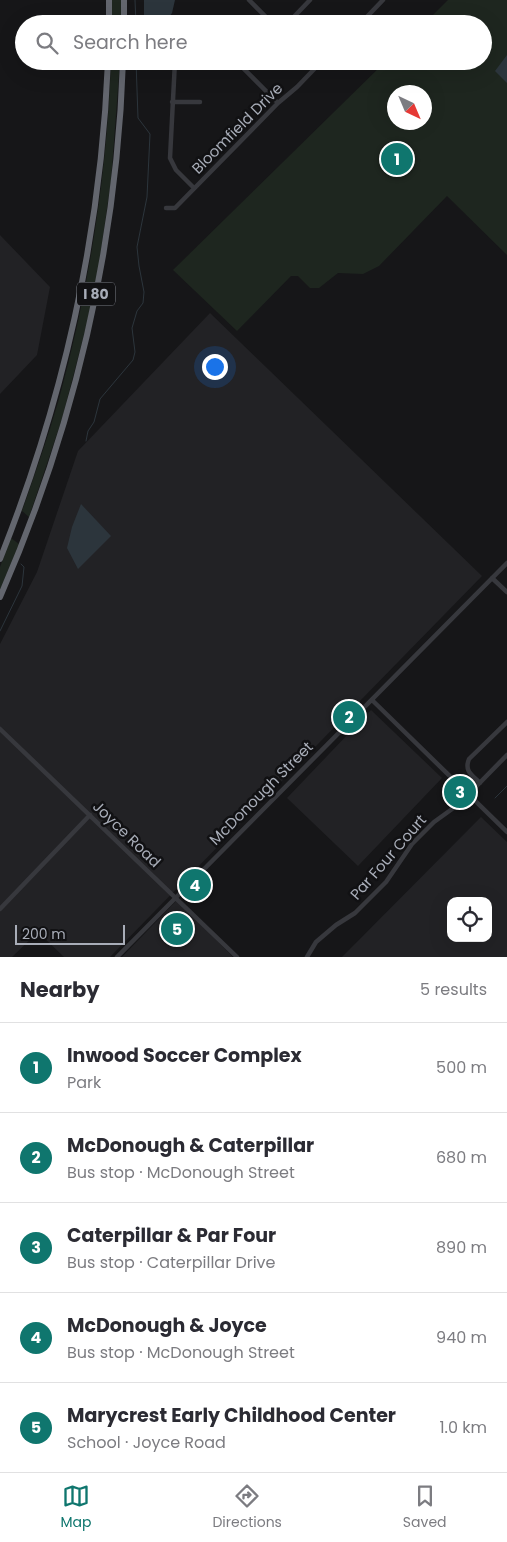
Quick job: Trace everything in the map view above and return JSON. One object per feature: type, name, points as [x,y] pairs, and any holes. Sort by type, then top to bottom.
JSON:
[{"type":"highway","points":[[109,0],[109,15]]},
{"type":"highway","points":[[124,0],[124,15]]},
{"type":"highway","name":"I 80","points":[[0,559],[20,509],[56,398],[70,341],[84,275],[101,161],[107,70]]},
{"type":"highway","name":"I 80","points":[[0,597],[32,520],[69,407],[96,294],[114,175],[122,70]]},
{"type":"street","points":[[249,0],[264,15]]},
{"type":"street","points":[[296,15],[310,0]]},
{"type":"street","points":[[369,15],[384,0]]},
{"type":"street","points":[[174,70],[170,158],[176,170],[194,188]]},
{"type":"street","points":[[245,70],[278,103]]},
{"type":"street","name":"Bloomfield Drive","points":[[166,208],[175,208],[313,70]]},
{"type":"street","points":[[172,102],[200,102]]},
{"type":"street","name":"McDonough Street","points":[[117,957],[507,562]]},
{"type":"street","points":[[492,578],[507,592]]},
{"type":"street","points":[[372,700],[507,832]]},
{"type":"street","points":[[480,783],[468,772],[467,764],[507,722]]},
{"type":"street","name":"Joyce Road","points":[[0,729],[237,957]]},
{"type":"street","name":"Par Four Court","points":[[306,957],[316,942],[336,925],[355,913],[378,890],[418,838],[437,818],[459,804],[507,755]]},
{"type":"street","points":[[0,909],[90,815]]},
{"type":"street","points":[[373,885],[378,890]]},
{"type":"shaded area","points":[[112,0],[121,0],[121,15],[112,15]]},
{"type":"shaded area","points":[[144,0],[175,0],[171,15],[144,15]]},
{"type":"shaded area","points":[[448,0],[507,0],[507,255],[447,196],[379,266],[363,274],[338,273],[319,288],[310,288],[298,276],[291,276],[237,331],[173,270],[377,70],[492,70],[492,15],[433,15]]},
{"type":"shaded area","points":[[507,55],[507,83],[495,71]]},
{"type":"shaded area","points":[[111,70],[119,70],[111,181],[99,264],[87,323],[62,419],[29,517],[22,511],[59,399],[88,274],[101,189]]},
{"type":"shaded area","points":[[0,235],[50,287],[37,355],[0,394]]},
{"type":"shaded area","points":[[210,313],[482,576],[110,957],[64,957],[38,932],[12,957],[0,957],[0,644],[37,572],[78,451]]},
{"type":"shaded area","points":[[81,504],[111,536],[78,569],[67,548],[72,527]]},
{"type":"shaded area","points":[[11,538],[19,544],[0,590],[0,567]]},
{"type":"shaded area","points":[[371,710],[442,778],[358,866],[287,798]]},
{"type":"shaded area","points":[[481,817],[507,842],[507,957],[342,957]]},
{"type":"shaded area","points":[[177,900],[233,957],[122,957]]},
{"type":"waterway","points":[[135,0],[136,15]]},
{"type":"waterway","points":[[86,441],[88,431],[94,422],[100,399],[133,360],[135,352],[132,328],[137,311],[143,303],[144,292],[137,247],[147,197],[150,134],[138,118],[136,70]]},
{"type":"waterway","points":[[0,631],[22,586],[24,567],[21,564]]},
{"type":"waterway","points":[[495,798],[507,786]]},
{"type":"place","name":"Inwood Soccer Complex","points":[[397,159]]},
{"type":"place","name":"McDonough & Caterpillar","points":[[349,717]]},
{"type":"place","name":"Caterpillar & Par Four","points":[[460,792]]},
{"type":"place","name":"McDonough & Joyce","points":[[195,885]]},
{"type":"place","name":"Marycrest Early Childhood Center","points":[[177,929]]}]
